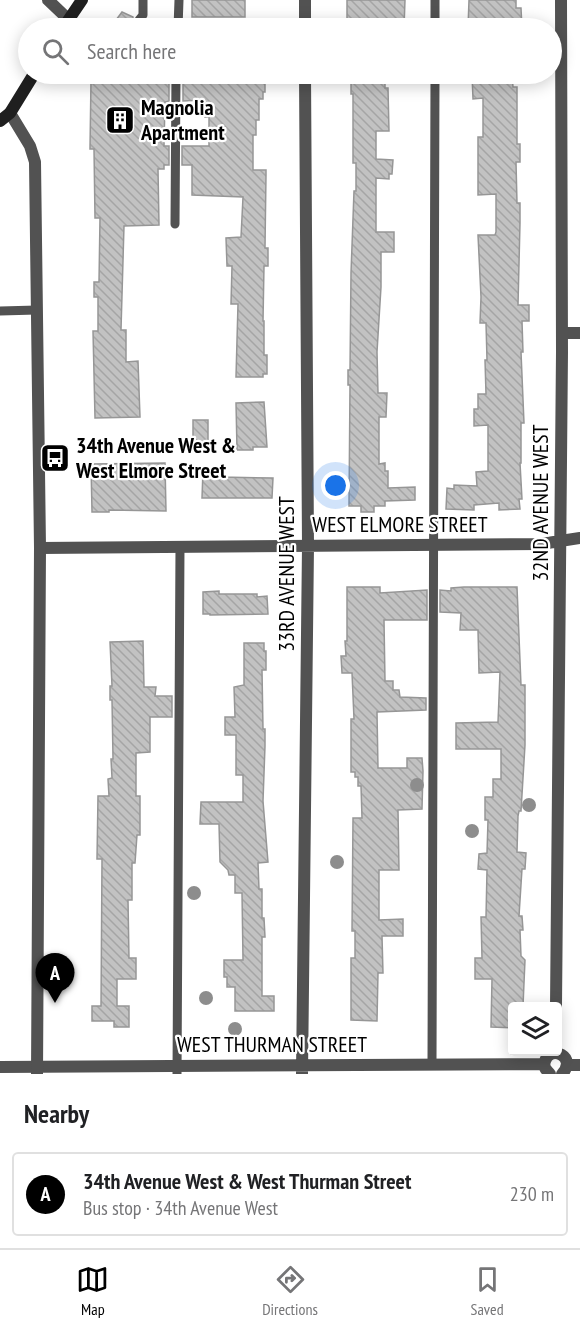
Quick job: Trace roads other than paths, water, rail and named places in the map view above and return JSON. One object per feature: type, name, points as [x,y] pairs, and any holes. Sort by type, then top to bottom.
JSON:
[{"type":"main road","points":[[71,18],[82,0]]},
{"type":"main road","points":[[5,117],[27,84]]},
{"type":"street","points":[[48,0],[60,18]]},
{"type":"street","points":[[304,0],[305,18]]},
{"type":"street","name":"32ND AVENUE WEST","points":[[561,0],[561,18]]},
{"type":"street","name":"33RD AVENUE WEST","points":[[302,1070],[308,546],[305,84]]},
{"type":"street","name":"32ND AVENUE WEST","points":[[556,1002],[561,541],[561,84]]},
{"type":"street","points":[[5,117],[30,146],[35,162],[40,548],[37,1070]]},
{"type":"street","points":[[562,333],[580,333]]},
{"type":"street","name":"WEST ELMORE STREET","points":[[40,548],[541,544],[580,538]]},
{"type":"street","name":"WEST THURMAN STREET","points":[[0,1067],[37,1070],[302,1070],[432,1064],[547,1069]]},
{"type":"lane","points":[[141,18],[143,15],[143,0]]},
{"type":"lane","points":[[178,18],[179,0]]},
{"type":"lane","points":[[435,0],[435,18]]},
{"type":"lane","points":[[175,224],[176,84]]},
{"type":"lane","points":[[432,1064],[435,84]]},
{"type":"lane","points":[[0,311],[37,310]]},
{"type":"lane","points":[[177,1070],[180,547]]},
{"type":"place","name":"Magnolia Apartment","points":[[120,120]]},
{"type":"place","name":"34th Avenue West & West Elmore Street","points":[[55,458]]},
{"type":"place","name":"34th Avenue West & West Thurman Street","points":[[55,1003]]}]
